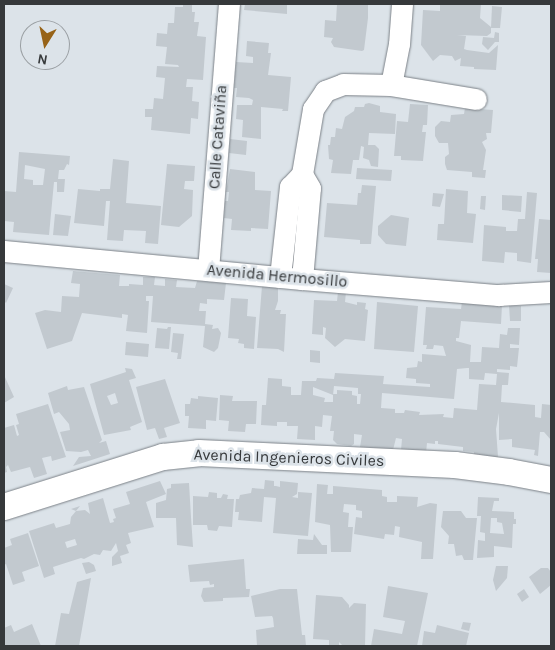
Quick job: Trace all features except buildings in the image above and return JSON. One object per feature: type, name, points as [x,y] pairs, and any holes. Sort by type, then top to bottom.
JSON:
[{"type":"street","name":"Calle Cataviña","points":[[208,270],[229,4]]},
{"type":"street","points":[[391,85],[399,44],[402,4]]},
{"type":"street","points":[[280,277],[290,187],[302,174],[313,109],[325,91],[342,84],[391,85],[476,99]]},
{"type":"street","points":[[302,174],[310,188],[302,279]]},
{"type":"street","name":"Avenida Hermosillo","points":[[4,251],[498,295],[551,292]]},
{"type":"street","name":"Avenida Ingenieros Civiles","points":[[4,507],[163,457],[199,453],[454,465],[551,480]]}]
